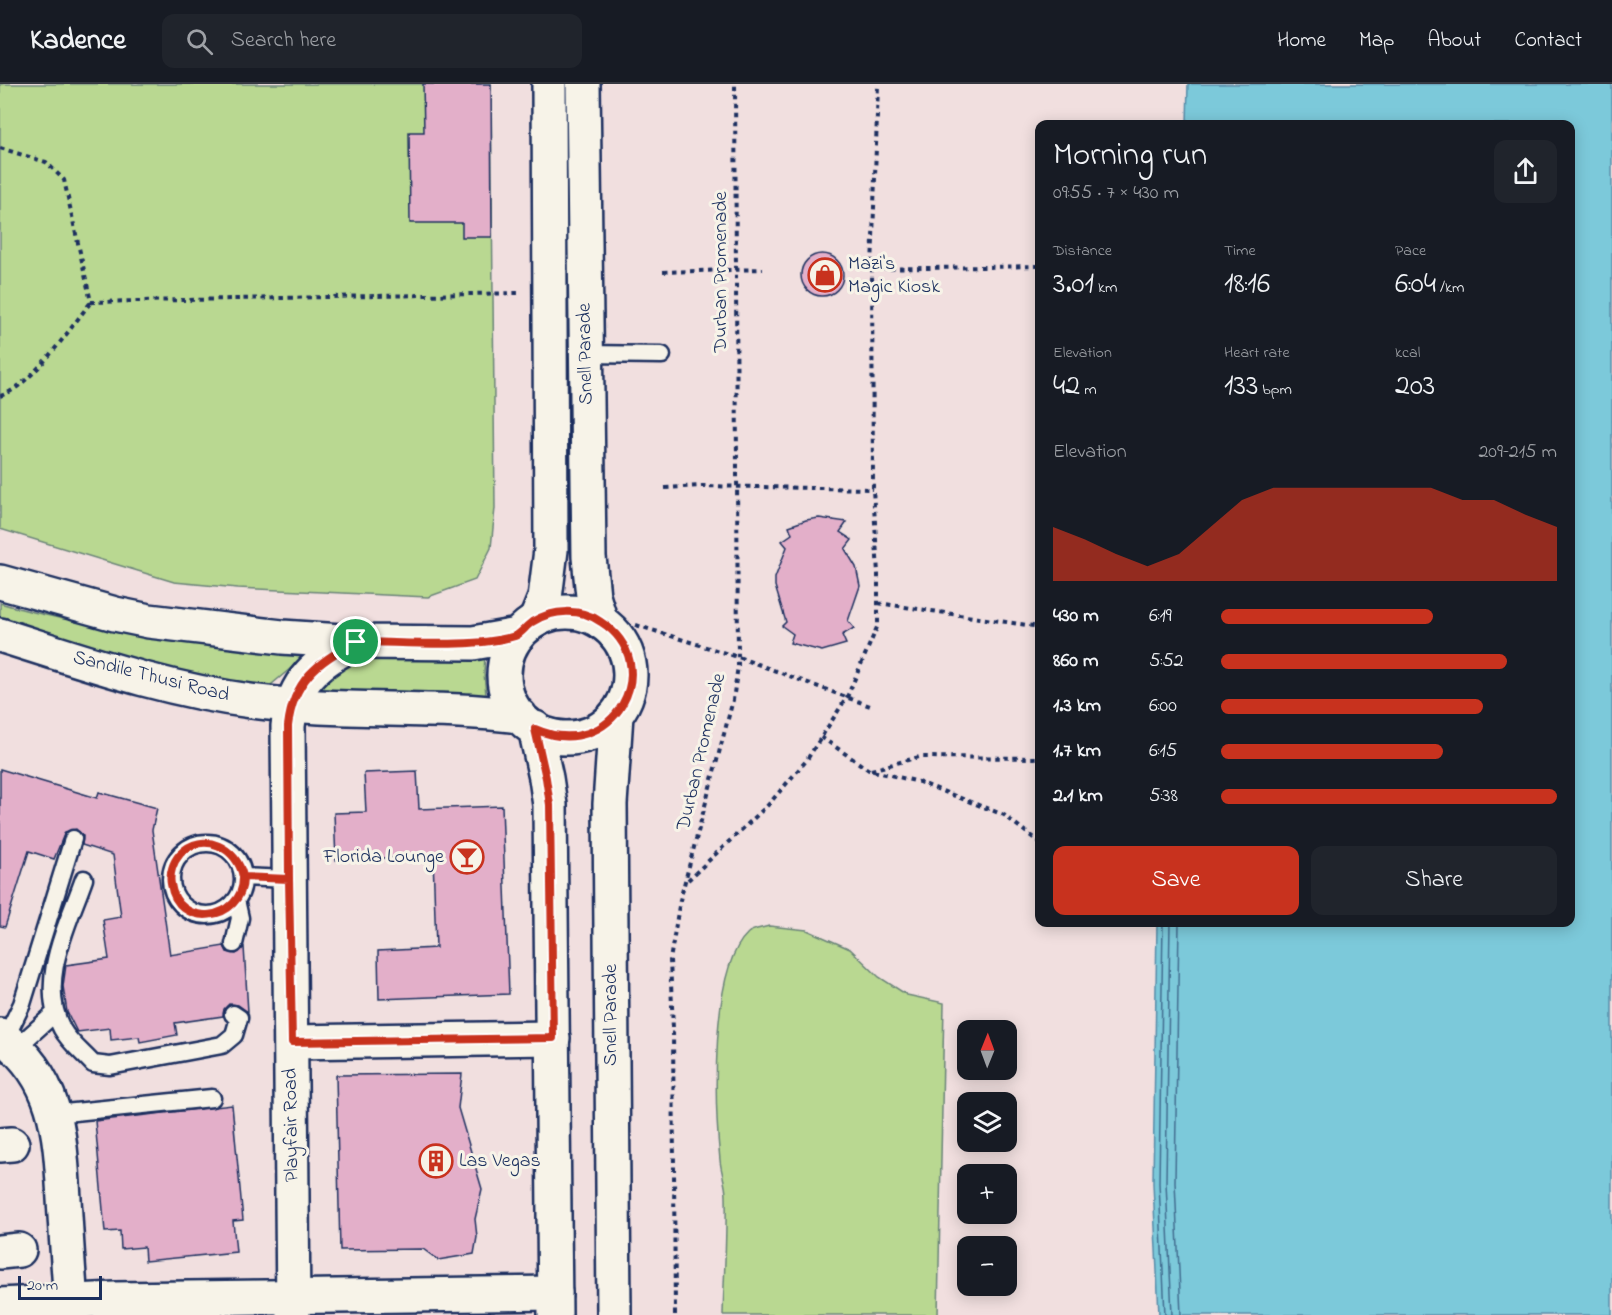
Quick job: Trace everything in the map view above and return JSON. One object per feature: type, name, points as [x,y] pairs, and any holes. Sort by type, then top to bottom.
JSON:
[{"type":"street","name":"Snell Parade","points":[[527,628],[546,597],[551,550],[549,84]]},
{"type":"street","name":"Snell Parade","points":[[583,84],[589,558],[593,596],[601,622]]},
{"type":"street","points":[[0,582],[114,614],[160,623],[282,637],[356,642],[473,643],[527,628],[552,613],[586,614],[601,622],[618,638],[628,658],[629,687],[624,702],[616,715],[605,725],[578,737],[548,735],[527,722],[511,704],[504,676],[507,655],[527,628]]},
{"type":"street","name":"Sandile Thusi Road","points":[[0,635],[146,680],[209,695],[253,702],[367,709],[495,713],[527,722]]},
{"type":"street","name":"Playfair Road","points":[[293,1305],[288,726],[290,704],[302,683],[319,664],[331,654],[356,642]]},
{"type":"street","name":"Snell Parade","points":[[614,1315],[610,804],[616,715]]},
{"type":"street","points":[[0,1305],[71,1301],[293,1305],[555,1304],[550,805],[546,778],[527,722]]},
{"type":"street","points":[[292,1042],[553,1038]]},
{"type":"street","points":[[7,1041],[37,1072],[55,1114],[61,1153],[71,1301]]},
{"type":"lane","points":[[586,354],[662,355]]},
{"type":"lane","points":[[7,1041],[22,1004],[73,839]]},
{"type":"lane","points":[[201,843],[226,848],[236,857],[243,877],[241,893],[236,900],[224,912],[212,916],[199,915],[187,910],[178,902],[172,891],[170,878],[179,855],[189,847],[201,843]]},
{"type":"lane","points":[[243,877],[289,879]]},
{"type":"lane","points":[[84,879],[56,963],[52,983],[55,1013],[63,1031],[93,1064],[110,1066],[222,1045],[234,1035],[239,1018],[233,1014]]},
{"type":"lane","points":[[234,944],[240,918],[236,900]]},
{"type":"lane","points":[[7,1041],[55,1013]]},
{"type":"lane","points":[[55,1114],[212,1098]]},
{"type":"path","name":"Durban Promenade","points":[[675,1315],[673,1029],[670,960],[680,900],[733,700],[738,657],[735,84]]},
{"type":"path","points":[[686,882],[768,805],[806,760],[847,697],[878,625],[873,489],[872,269],[878,84]]},
{"type":"path","points":[[0,148],[46,162],[63,180],[91,302]]},
{"type":"path","points":[[872,269],[1035,266]]},
{"type":"path","points":[[663,272],[763,269]]},
{"type":"path","points":[[91,302],[550,292]]},
{"type":"path","points":[[0,396],[10,393],[43,362],[91,302]]},
{"type":"path","points":[[665,488],[737,486],[873,489]]},
{"type":"path","points":[[878,603],[1035,626]]},
{"type":"path","points":[[636,625],[738,657],[873,706]]},
{"type":"path","points":[[821,737],[869,770],[919,782],[1004,815],[1035,839]]},
{"type":"path","points":[[869,770],[919,758],[1035,758]]},
{"type":"green space","points":[[0,84],[491,84],[495,508],[491,548],[475,580],[428,597],[238,588],[174,582],[0,529]]},
{"type":"green space","points":[[0,603],[115,629],[310,652],[266,689],[228,685],[0,625]]},
{"type":"green space","points":[[485,655],[486,695],[317,694],[316,689],[344,666],[364,657]]},
{"type":"green space","points":[[769,926],[807,930],[850,949],[879,977],[907,995],[944,1003],[938,1315],[723,1315],[726,1196],[718,1137],[716,1075],[721,1007],[726,976],[735,951],[748,933]]},
{"type":"water","points":[[1188,84],[1612,84],[1612,1315],[1159,1315],[1153,1183],[1157,927],[1575,927],[1575,120],[1187,120]]},
{"type":"building","points":[[423,84],[491,84],[492,237],[462,237],[462,223],[410,223],[409,132],[424,132]]},
{"type":"building","points":[[822,254],[830,255],[837,260],[842,267],[842,283],[837,290],[830,295],[822,296],[814,295],[807,290],[802,283],[801,275],[802,267],[807,260],[814,255]]},
{"type":"building","points":[[819,518],[847,522],[840,532],[852,540],[845,549],[856,567],[860,586],[848,621],[854,628],[842,635],[846,644],[822,651],[790,643],[793,634],[782,626],[786,622],[775,586],[775,578],[787,547],[782,541],[792,534],[789,526]]},
{"type":"building","points":[[0,769],[97,798],[99,792],[157,808],[152,830],[170,955],[224,946],[227,952],[236,954],[244,947],[248,1012],[238,1005],[229,1004],[224,1009],[223,1016],[175,1023],[177,1035],[140,1042],[139,1037],[111,1040],[110,1028],[77,1032],[67,1012],[63,986],[66,965],[109,959],[103,920],[121,917],[113,855],[82,845],[83,836],[76,829],[65,832],[54,859],[29,851],[5,927],[0,926]]},
{"type":"building","points":[[417,771],[419,809],[502,806],[509,994],[379,999],[378,951],[436,948],[433,856],[336,860],[334,813],[366,812],[364,773]]},
{"type":"building","points":[[462,1074],[458,1108],[482,1189],[475,1219],[477,1237],[474,1254],[438,1260],[423,1249],[340,1250],[336,1075]]},
{"type":"building","points":[[232,1105],[243,1220],[233,1221],[236,1252],[145,1261],[144,1247],[121,1249],[120,1231],[105,1232],[95,1121]]},
{"type":"place","name":"Mazi's Magic Kiosk","points":[[825,275]]},
{"type":"place","name":"Florida Lounge","points":[[467,857]]},
{"type":"place","name":"Las Vegas","points":[[436,1161]]},
{"type":"route","points":[[356,642],[331,654],[319,664],[307,676],[290,704],[288,726],[289,879],[263,878],[243,877],[241,893],[234,904],[224,912],[212,916],[199,915],[187,910],[178,902],[172,891],[170,878],[179,855],[189,847],[201,843],[226,848],[236,857],[243,877],[289,879],[292,1042],[553,1038],[550,805],[535,729],[548,735],[578,737],[605,725],[616,715],[629,687],[628,658],[622,644],[601,622],[586,614],[569,612],[552,613],[536,620],[518,636],[473,643],[356,642]]}]
